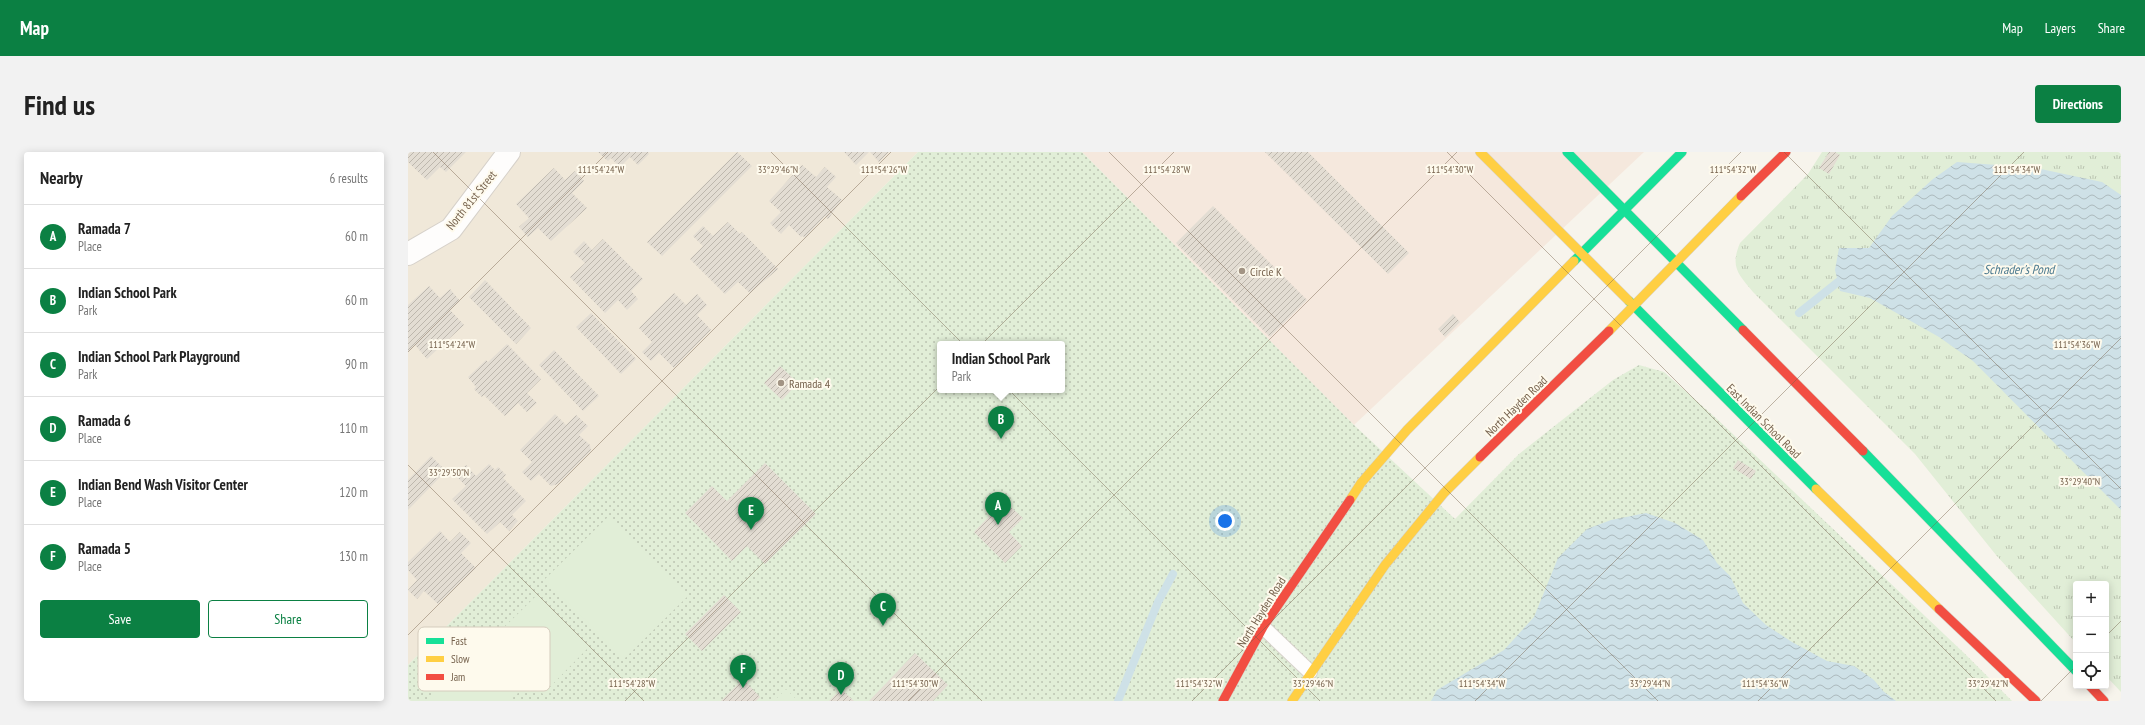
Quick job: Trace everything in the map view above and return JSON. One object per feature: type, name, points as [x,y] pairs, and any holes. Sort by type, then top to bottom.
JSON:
[{"type":"main road","name":"East Indian School Road","points":[[1480,152],[1848,522],[2036,701]]},
{"type":"main road","points":[[1567,152],[2010,600],[2073,668]]},
{"type":"main road","name":"North Hayden Road","points":[[1223,701],[1263,627],[1361,483],[1407,430],[1582,255],[1624,210],[1682,152]]},
{"type":"main road","name":"North Hayden Road","points":[[1292,701],[1310,672],[1385,565],[1444,492],[1633,306],[1786,152]]},
{"type":"main road","points":[[2093,689],[2104,701]]},
{"type":"street","name":"North 81st Street","points":[[408,254],[451,229],[509,152]]},
{"type":"lane","points":[[1263,627],[1310,672]]},
{"type":"shaded area","points":[[408,152],[918,152],[446,627],[418,627],[418,655],[408,665]]},
{"type":"shaded area","points":[[1082,152],[1644,152],[1354,425]]},
{"type":"green space","points":[[918,152],[1082,152],[1354,425],[1455,519],[1519,454],[1613,380],[1639,365],[1664,372],[1717,419],[1964,653],[2012,701],[408,701],[408,665],[418,655],[418,691],[550,691],[550,627],[446,627]]},
{"type":"green space","points":[[1822,152],[2121,152],[2121,692],[2109,679],[2109,581],[2073,581],[2073,640],[1996,555],[1915,454],[1753,292],[1743,280],[1737,270],[1736,264],[1737,251],[1740,243],[1808,174]]},
{"type":"green space","points":[[609,516],[688,596],[624,659],[545,579]]},
{"type":"green space","points":[[535,597],[587,649],[550,687],[550,627],[504,627]]},
{"type":"green space","points":[[786,689],[798,701],[774,701]]},
{"type":"green space","points":[[436,691],[516,691],[518,693],[509,701],[434,701],[430,697]]},
{"type":"water","name":"Schrader's Pond","points":[[1957,162],[2036,168],[2102,182],[2121,195],[2121,510],[1973,361],[1939,337],[1870,298],[1840,291],[1835,270],[1839,248],[1869,248],[1892,216],[1933,179]]},
{"type":"water","points":[[1646,513],[1675,523],[1703,540],[1717,563],[1730,576],[1743,603],[1766,625],[1792,642],[1827,661],[1854,666],[1874,680],[1883,691],[1896,701],[1431,701],[1437,690],[1504,650],[1534,617],[1558,558],[1587,529],[1611,520]]},
{"type":"building","points":[[408,152],[466,152],[446,172],[440,167],[427,180],[408,162]]},
{"type":"building","points":[[598,152],[648,152],[649,154],[638,165],[630,157],[620,167],[611,158],[608,161]]},
{"type":"building","points":[[737,152],[752,166],[662,256],[647,242]]},
{"type":"building","points":[[844,152],[869,152],[856,165]]},
{"type":"building","points":[[870,152],[889,152],[879,162]]},
{"type":"building","points":[[1265,152],[1308,152],[1409,253],[1388,274]]},
{"type":"building","points":[[1829,152],[1835,152],[1840,155],[1829,174],[1819,168]]},
{"type":"building","points":[[802,165],[816,177],[825,167],[836,177],[827,187],[842,200],[828,219],[825,216],[805,238],[803,236],[801,237],[789,225],[781,234],[770,223],[781,212],[769,201]]},
{"type":"building","points":[[554,168],[565,180],[575,171],[584,181],[572,193],[587,208],[551,241],[538,228],[528,237],[519,227],[529,218],[516,204]]},
{"type":"building","name":"Circle K","points":[[1213,206],[1307,300],[1270,337],[1176,243]]},
{"type":"building","points":[[728,222],[740,234],[742,232],[778,269],[750,293],[738,282],[725,294],[690,259],[703,246],[693,236],[703,226],[713,236]]},
{"type":"building","points":[[603,239],[643,279],[631,291],[638,299],[627,310],[618,300],[605,313],[570,277],[585,263],[573,252],[584,241],[592,250]]},
{"type":"building","points":[[485,280],[531,328],[516,344],[469,297]]},
{"type":"building","points":[[429,286],[440,298],[450,289],[460,301],[450,310],[464,325],[427,359],[415,345],[408,352],[408,305]]},
{"type":"building","points":[[674,293],[686,305],[697,294],[707,305],[697,315],[711,330],[674,368],[659,353],[651,361],[642,352],[652,342],[639,328]]},
{"type":"building","points":[[591,313],[636,359],[621,374],[576,327]]},
{"type":"building","points":[[1453,314],[1460,322],[1445,337],[1438,329]]},
{"type":"building","points":[[507,344],[541,379],[527,393],[537,403],[527,412],[518,403],[505,416],[484,395],[482,397],[474,389],[476,387],[468,377],[486,360],[488,362]]},
{"type":"building","points":[[554,350],[599,396],[583,411],[539,365]]},
{"type":"building","name":"Ramada 4","points":[[780,366],[798,383],[782,400],[764,383]]},
{"type":"building","points":[[555,414],[566,425],[576,415],[588,426],[579,435],[590,445],[591,451],[558,484],[551,486],[539,474],[531,481],[522,472],[532,462],[520,450]]},
{"type":"building","points":[[431,456],[446,471],[408,510],[408,480]]},
{"type":"building","points":[[1738,460],[1756,471],[1751,479],[1733,468]]},
{"type":"building","points":[[765,463],[816,514],[765,564],[747,546],[732,561],[685,513],[712,486],[727,501]]},
{"type":"building","points":[[489,464],[495,470],[498,467],[506,475],[503,478],[526,501],[512,515],[518,521],[509,531],[500,522],[487,534],[452,499],[466,486],[455,475],[466,465],[476,476]]},
{"type":"building","points":[[1004,501],[1023,518],[1009,532],[1022,546],[1005,563],[974,532]]},
{"type":"building","points":[[440,531],[450,542],[460,532],[471,543],[461,553],[476,568],[438,604],[424,591],[417,599],[408,590],[417,580],[408,570],[408,562]]},
{"type":"building","points":[[724,595],[741,612],[702,651],[685,634]]},
{"type":"building","points":[[915,653],[948,685],[933,701],[869,701]]},
{"type":"building","points":[[743,679],[760,697],[756,701],[721,701]]},
{"type":"building","points":[[841,689],[854,701],[829,701]]},
{"type":"waterway","points":[[1799,313],[1838,282]]},
{"type":"waterway","points":[[1118,701],[1158,602],[1173,574]]},
{"type":"traffic: fast","points":[[1567,152],[1743,330]]},
{"type":"traffic: fast","points":[[1574,261],[1682,152]]},
{"type":"traffic: fast","points":[[1629,301],[1816,489]]},
{"type":"traffic: fast","points":[[1863,451],[2073,668]]},
{"type":"traffic: slow","points":[[1480,152],[1629,301]]},
{"type":"traffic: slow","points":[[1609,331],[1741,196]]},
{"type":"traffic: slow","points":[[1350,500],[1361,483],[1407,430],[1574,261]]},
{"type":"traffic: slow","points":[[1292,701],[1385,565],[1444,493],[1480,457]]},
{"type":"traffic: slow","points":[[1816,489],[1939,609]]},
{"type":"traffic: jam","points":[[1741,196],[1786,152]]},
{"type":"traffic: jam","points":[[1743,330],[1863,451]]},
{"type":"traffic: jam","points":[[1480,457],[1609,331]]},
{"type":"traffic: jam","points":[[1223,701],[1263,627],[1350,500]]},
{"type":"traffic: jam","points":[[1939,609],[2036,701]]},
{"type":"traffic: jam","points":[[2093,689],[2104,701]]},
{"type":"place","name":"Circle K","points":[[1242,271]]},
{"type":"place","name":"Ramada 4","points":[[781,383]]},
{"type":"place","name":"Indian School Park","points":[[1001,439]]},
{"type":"place","name":"Ramada 7","points":[[998,525]]},
{"type":"place","name":"Indian Bend Wash Visitor Center","points":[[751,530]]},
{"type":"place","name":"Indian School Park Playground","points":[[883,626]]},
{"type":"place","name":"Ramada 5","points":[[743,688]]},
{"type":"place","name":"Ramada 6","points":[[841,695]]}]
